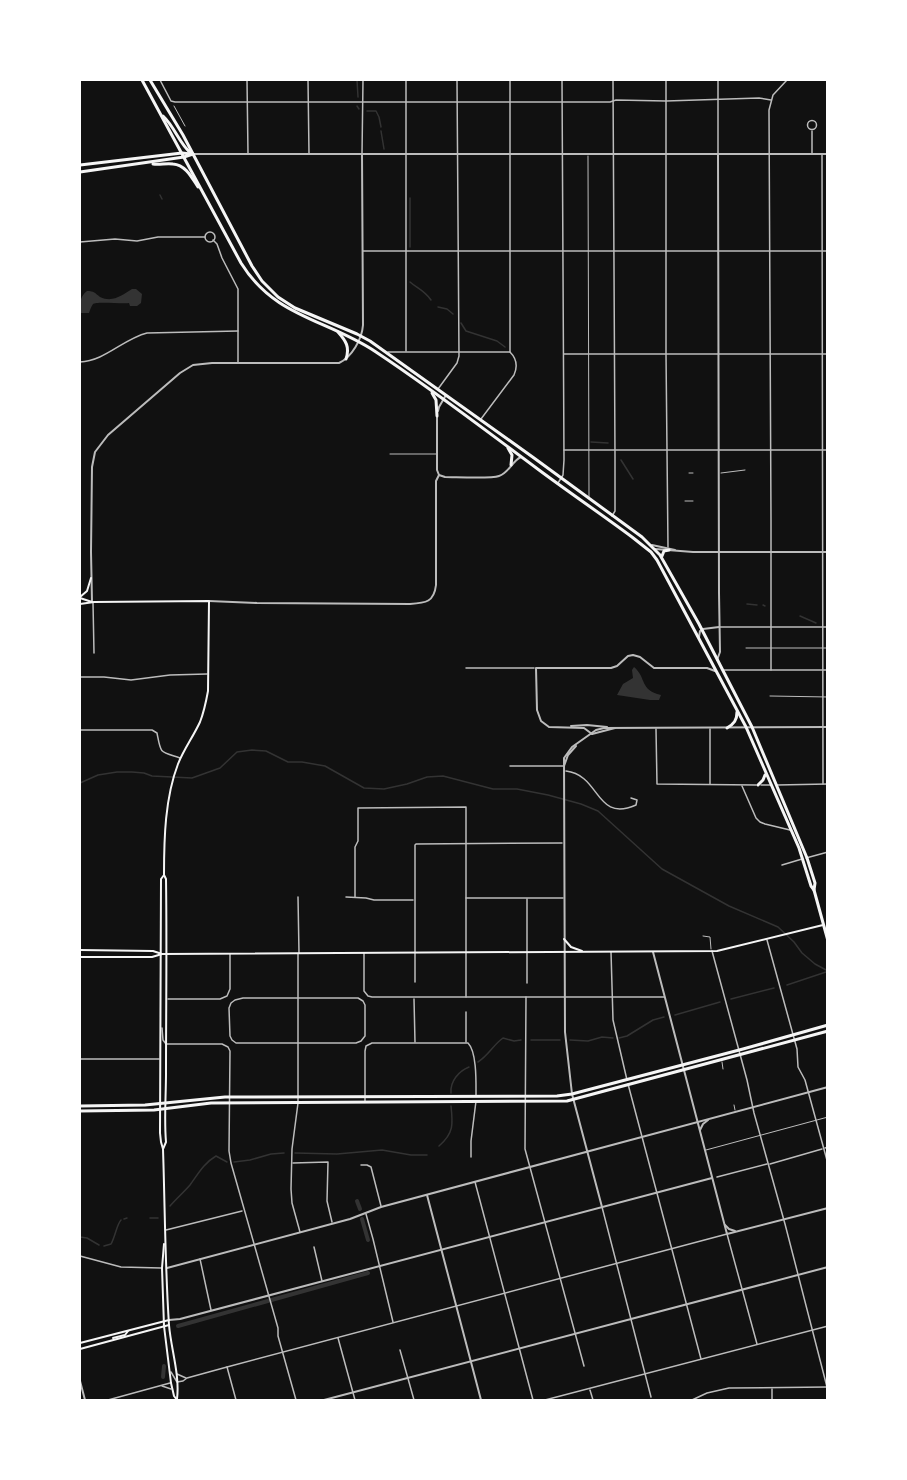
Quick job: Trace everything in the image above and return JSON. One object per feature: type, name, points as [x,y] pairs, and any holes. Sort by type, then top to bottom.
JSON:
[{"type":"main road","points":[[142,80],[245,269],[262,290],[286,308],[359,341],[480,420],[655,549],[662,558],[752,727],[805,858],[811,886],[826,924],[828,941]]},
{"type":"main road","points":[[150,80],[183,135],[252,266],[278,297],[295,308],[361,336],[386,352],[438,389],[445,397],[557,484],[644,546],[659,562],[746,727],[790,830],[805,858]]},
{"type":"main road","points":[[161,114],[185,148],[193,154]]},
{"type":"main road","points":[[80,165],[182,153],[193,154]]},
{"type":"main road","points":[[80,172],[184,158],[193,154]]},
{"type":"main road","points":[[118,167],[124,160]]},
{"type":"main road","points":[[148,163],[175,164],[182,167],[212,208]]},
{"type":"main road","points":[[337,331],[347,343],[346,359]]},
{"type":"main road","points":[[427,387],[436,398],[437,416]]},
{"type":"main road","points":[[505,444],[512,454],[511,465]]},
{"type":"main road","points":[[522,457],[534,458]]},
{"type":"main road","points":[[644,546],[655,549]]},
{"type":"main road","points":[[662,558],[663,552],[668,549]]},
{"type":"main road","points":[[91,578],[87,591],[80,598],[93,602]]},
{"type":"main road","points":[[80,604],[209,602],[208,691],[198,726],[176,771],[165,827],[167,999],[164,1241],[169,1325],[179,1382],[177,1400]]},
{"type":"main road","points":[[713,664],[723,670]]},
{"type":"main road","points":[[727,728],[736,720],[737,710]]},
{"type":"main road","points":[[758,785],[766,773]]},
{"type":"main road","points":[[771,785],[780,793]]},
{"type":"main road","points":[[164,875],[161,879],[160,1059],[161,1142],[164,1149]]},
{"type":"main road","points":[[80,957],[152,957],[162,954],[230,953],[712,951],[826,924]]},
{"type":"main road","points":[[564,939],[575,949],[588,952]]},
{"type":"main road","points":[[80,950],[153,951],[162,954]]},
{"type":"main road","points":[[80,1111],[166,1109],[211,1103],[552,1102],[573,1100],[684,1070],[792,1034],[828,1025]]},
{"type":"main road","points":[[80,1106],[160,1104],[230,1097],[526,1097],[572,1094],[682,1064],[828,1031]]},
{"type":"main road","points":[[164,1241],[162,1251],[164,1326],[170,1370],[169,1383],[177,1400]]},
{"type":"main road","points":[[80,1343],[169,1320]]},
{"type":"main road","points":[[80,1349],[169,1325]]},
{"type":"main road","points":[[108,1341],[125,1335],[128,1331]]},
{"type":"street","points":[[160,80],[174,104],[666,101],[759,98],[771,100]]},
{"type":"street","points":[[247,80],[248,155]]},
{"type":"street","points":[[308,80],[309,155]]},
{"type":"street","points":[[94,653],[91,578],[92,467],[95,452],[108,435],[188,368],[212,363],[342,362],[359,341],[363,325],[363,80]]},
{"type":"street","points":[[406,80],[406,351]]},
{"type":"street","points":[[438,389],[457,363],[459,352],[457,80]]},
{"type":"street","points":[[480,420],[516,372],[516,361],[510,352],[510,80]]},
{"type":"street","points":[[557,484],[564,472],[562,80]]},
{"type":"street","points":[[612,516],[615,511],[613,80]]},
{"type":"street","points":[[666,80],[668,549]]},
{"type":"street","points":[[717,660],[720,652],[718,80]]},
{"type":"street","points":[[771,670],[769,117],[771,100],[786,80]]},
{"type":"street","points":[[812,130],[812,154]]},
{"type":"street","points":[[193,154],[828,154]]},
{"type":"street","points":[[822,154],[822,450],[825,552],[823,784]]},
{"type":"street","points":[[205,237],[211,232],[214,235],[213,240],[238,289],[238,363]]},
{"type":"street","points":[[80,242],[115,239],[136,241],[158,237],[205,237],[208,241],[213,240]]},
{"type":"street","points":[[362,251],[828,251]]},
{"type":"street","points":[[80,362],[98,358],[137,336],[147,333],[238,331]]},
{"type":"street","points":[[386,352],[510,352]]},
{"type":"street","points":[[563,354],[828,354]]},
{"type":"street","points":[[209,602],[410,604],[431,599],[435,593],[436,583],[436,481],[439,476],[437,416],[445,397]]},
{"type":"street","points":[[564,450],[828,450]]},
{"type":"street","points":[[439,476],[496,477],[522,457]]},
{"type":"street","points":[[651,545],[686,551],[825,552]]},
{"type":"street","points":[[655,549],[668,549]]},
{"type":"street","points":[[699,637],[701,630],[708,627],[828,627]]},
{"type":"street","points":[[466,668],[611,668],[633,655],[640,657],[654,668],[707,668],[717,672]]},
{"type":"street","points":[[536,668],[537,710],[539,718],[549,727],[587,725],[616,728],[828,727]]},
{"type":"street","points":[[723,670],[828,670]]},
{"type":"street","points":[[80,677],[130,680],[170,675],[208,674]]},
{"type":"street","points":[[587,725],[592,730],[592,734]]},
{"type":"street","points":[[568,726],[584,728],[592,734]]},
{"type":"street","points":[[610,727],[600,729],[572,747],[563,760],[565,1032],[573,1100],[651,1397]]},
{"type":"street","points":[[592,734],[616,728]]},
{"type":"street","points":[[656,728],[657,784],[771,785]]},
{"type":"street","points":[[710,728],[710,784]]},
{"type":"street","points":[[80,730],[156,731],[160,750],[181,758]]},
{"type":"street","points":[[510,766],[564,766]]},
{"type":"street","points":[[564,771],[581,776],[595,789],[606,806],[619,809],[636,805],[637,801],[631,798]]},
{"type":"street","points":[[776,785],[828,784]]},
{"type":"street","points":[[741,785],[760,822],[790,830]]},
{"type":"street","points":[[355,897],[358,808],[466,807],[466,997]]},
{"type":"street","points":[[414,982],[414,847],[416,844],[563,843]]},
{"type":"street","points":[[782,864],[828,852]]},
{"type":"street","points":[[298,897],[298,1103],[291,1163],[292,1203],[300,1232]]},
{"type":"street","points":[[346,897],[414,900]]},
{"type":"street","points":[[466,898],[564,898]]},
{"type":"street","points":[[527,898],[527,983]]},
{"type":"street","points":[[767,939],[797,1051],[798,1067],[804,1079],[828,1164]]},
{"type":"street","points":[[653,951],[757,1344]]},
{"type":"street","points":[[692,1401],[717,1390],[827,1386],[712,951]]},
{"type":"street","points":[[611,952],[614,1027],[701,1359]]},
{"type":"street","points":[[167,999],[220,999],[227,996],[230,991],[230,953]]},
{"type":"street","points":[[364,953],[364,990],[373,998],[664,997]]},
{"type":"street","points":[[526,997],[525,1149],[584,1366]]},
{"type":"street","points":[[298,998],[359,998],[365,1006],[363,1040],[356,1043],[238,1043],[230,1036],[229,1010],[235,1000],[298,998]]},
{"type":"street","points":[[414,998],[415,1042]]},
{"type":"street","points":[[466,1012],[466,1042]]},
{"type":"street","points":[[161,1026],[163,1040],[166,1044],[220,1043],[227,1046],[231,1054],[230,1159],[297,1401]]},
{"type":"street","points":[[365,1102],[365,1051],[368,1045],[415,1042],[466,1042],[470,1044],[476,1097],[471,1157]]},
{"type":"street","points":[[80,1059],[160,1059]]},
{"type":"street","points":[[167,1268],[332,1223],[381,1207],[828,1087]]},
{"type":"street","points":[[700,1134],[702,1125],[710,1119]]},
{"type":"street","points":[[717,1177],[825,1148]]},
{"type":"street","points":[[291,1163],[328,1162],[327,1201],[332,1223]]},
{"type":"street","points":[[360,1165],[371,1167],[381,1207]]},
{"type":"street","points":[[169,1320],[268,1297],[712,1178]]},
{"type":"street","points":[[475,1182],[533,1401]]},
{"type":"street","points":[[427,1195],[481,1401]]},
{"type":"street","points":[[170,1370],[179,1382],[227,1366],[828,1208]]},
{"type":"street","points":[[164,1230],[243,1210]]},
{"type":"street","points":[[365,1213],[393,1322]]},
{"type":"street","points":[[724,1223],[731,1230],[741,1231]]},
{"type":"street","points":[[314,1247],[322,1281]]},
{"type":"street","points":[[80,1256],[121,1267],[162,1268]]},
{"type":"street","points":[[200,1258],[211,1311]]},
{"type":"street","points":[[324,1401],[828,1266]]},
{"type":"street","points":[[169,1325],[180,1319]]},
{"type":"street","points":[[545,1401],[828,1326]]},
{"type":"street","points":[[338,1337],[355,1401]]},
{"type":"street","points":[[400,1350],[414,1401]]},
{"type":"street","points":[[227,1366],[236,1401]]},
{"type":"street","points":[[176,1373],[187,1378]]},
{"type":"street","points":[[80,1381],[86,1401]]},
{"type":"street","points":[[108,1401],[169,1383],[177,1394]]},
{"type":"street","points":[[161,1385],[172,1389]]},
{"type":"street","points":[[772,1388],[772,1401]]},
{"type":"street","points":[[590,1389],[593,1401]]},
{"type":"lane","points":[[174,104],[185,126]]},
{"type":"lane","points":[[588,154],[589,499]]},
{"type":"lane","points":[[390,454],[437,454]]},
{"type":"lane","points":[[719,473],[746,470]]},
{"type":"lane","points":[[685,501],[693,501]]},
{"type":"lane","points":[[746,648],[828,648]]},
{"type":"lane","points":[[770,696],[828,697]]},
{"type":"lane","points":[[703,936],[710,937],[712,951]]},
{"type":"lane","points":[[721,1059],[723,1070]]},
{"type":"lane","points":[[734,1105],[736,1112]]},
{"type":"lane","points":[[704,1150],[712,1150],[828,1117]]},
{"type":"shaded area","points":[[132,289],[142,294],[141,303],[137,306],[130,306],[129,303],[95,303],[89,313],[80,313],[80,301],[87,291],[109,299],[117,298]]},
{"type":"shaded area","points":[[634,667],[641,675],[646,687],[661,695],[659,700],[617,695],[623,684],[633,678]]},
{"type":"waterway","points":[[357,80],[358,97]]},
{"type":"waterway","points":[[367,111],[376,111],[381,127]]},
{"type":"waterway","points":[[381,131],[384,149]]},
{"type":"waterway","points":[[160,195],[162,199]]},
{"type":"waterway","points":[[410,198],[410,247]]},
{"type":"waterway","points":[[410,282],[431,300]]},
{"type":"waterway","points":[[438,307],[447,309],[453,314]]},
{"type":"waterway","points":[[461,323],[466,331],[497,341],[505,347]]},
{"type":"waterway","points":[[591,442],[608,443]]},
{"type":"waterway","points":[[621,460],[633,479]]},
{"type":"waterway","points":[[747,604],[757,605]]},
{"type":"waterway","points":[[800,616],[816,623]]},
{"type":"waterway","points":[[80,783],[98,775],[117,772],[192,778],[220,768],[237,752],[252,750],[266,751],[288,762],[325,766],[364,788],[384,789],[427,777],[443,776],[493,789],[517,789],[548,795],[598,811],[662,869],[729,906],[778,927],[802,953],[828,971]]},
{"type":"waterway","points":[[787,985],[826,972]]},
{"type":"waterway","points":[[731,999],[774,988]]},
{"type":"waterway","points":[[675,1015],[720,1002]]},
{"type":"waterway","points":[[619,1038],[627,1036],[653,1020],[664,1017]]},
{"type":"waterway","points":[[570,1040],[588,1041],[602,1037],[613,1038]]},
{"type":"waterway","points":[[478,1062],[503,1038],[521,1040]]},
{"type":"waterway","points":[[531,1040],[560,1040]]},
{"type":"waterway","points":[[451,1093],[456,1077],[469,1067]]},
{"type":"waterway","points":[[439,1146],[450,1132],[451,1106]]},
{"type":"waterway","points":[[295,1153],[337,1154],[382,1150],[427,1155]]},
{"type":"waterway","points":[[234,1162],[284,1153]]},
{"type":"waterway","points":[[170,1206],[212,1159],[216,1156],[227,1162]]},
{"type":"waterway","points":[[357,1201],[360,1209]]},
{"type":"waterway","points":[[150,1218],[158,1218]]},
{"type":"waterway","points":[[362,1219],[368,1240]]},
{"type":"waterway","points":[[104,1246],[111,1244],[121,1220]]},
{"type":"waterway","points":[[80,1237],[99,1245]]},
{"type":"waterway","points":[[178,1326],[368,1273]]},
{"type":"waterway","points":[[163,1377],[164,1366]]}]
